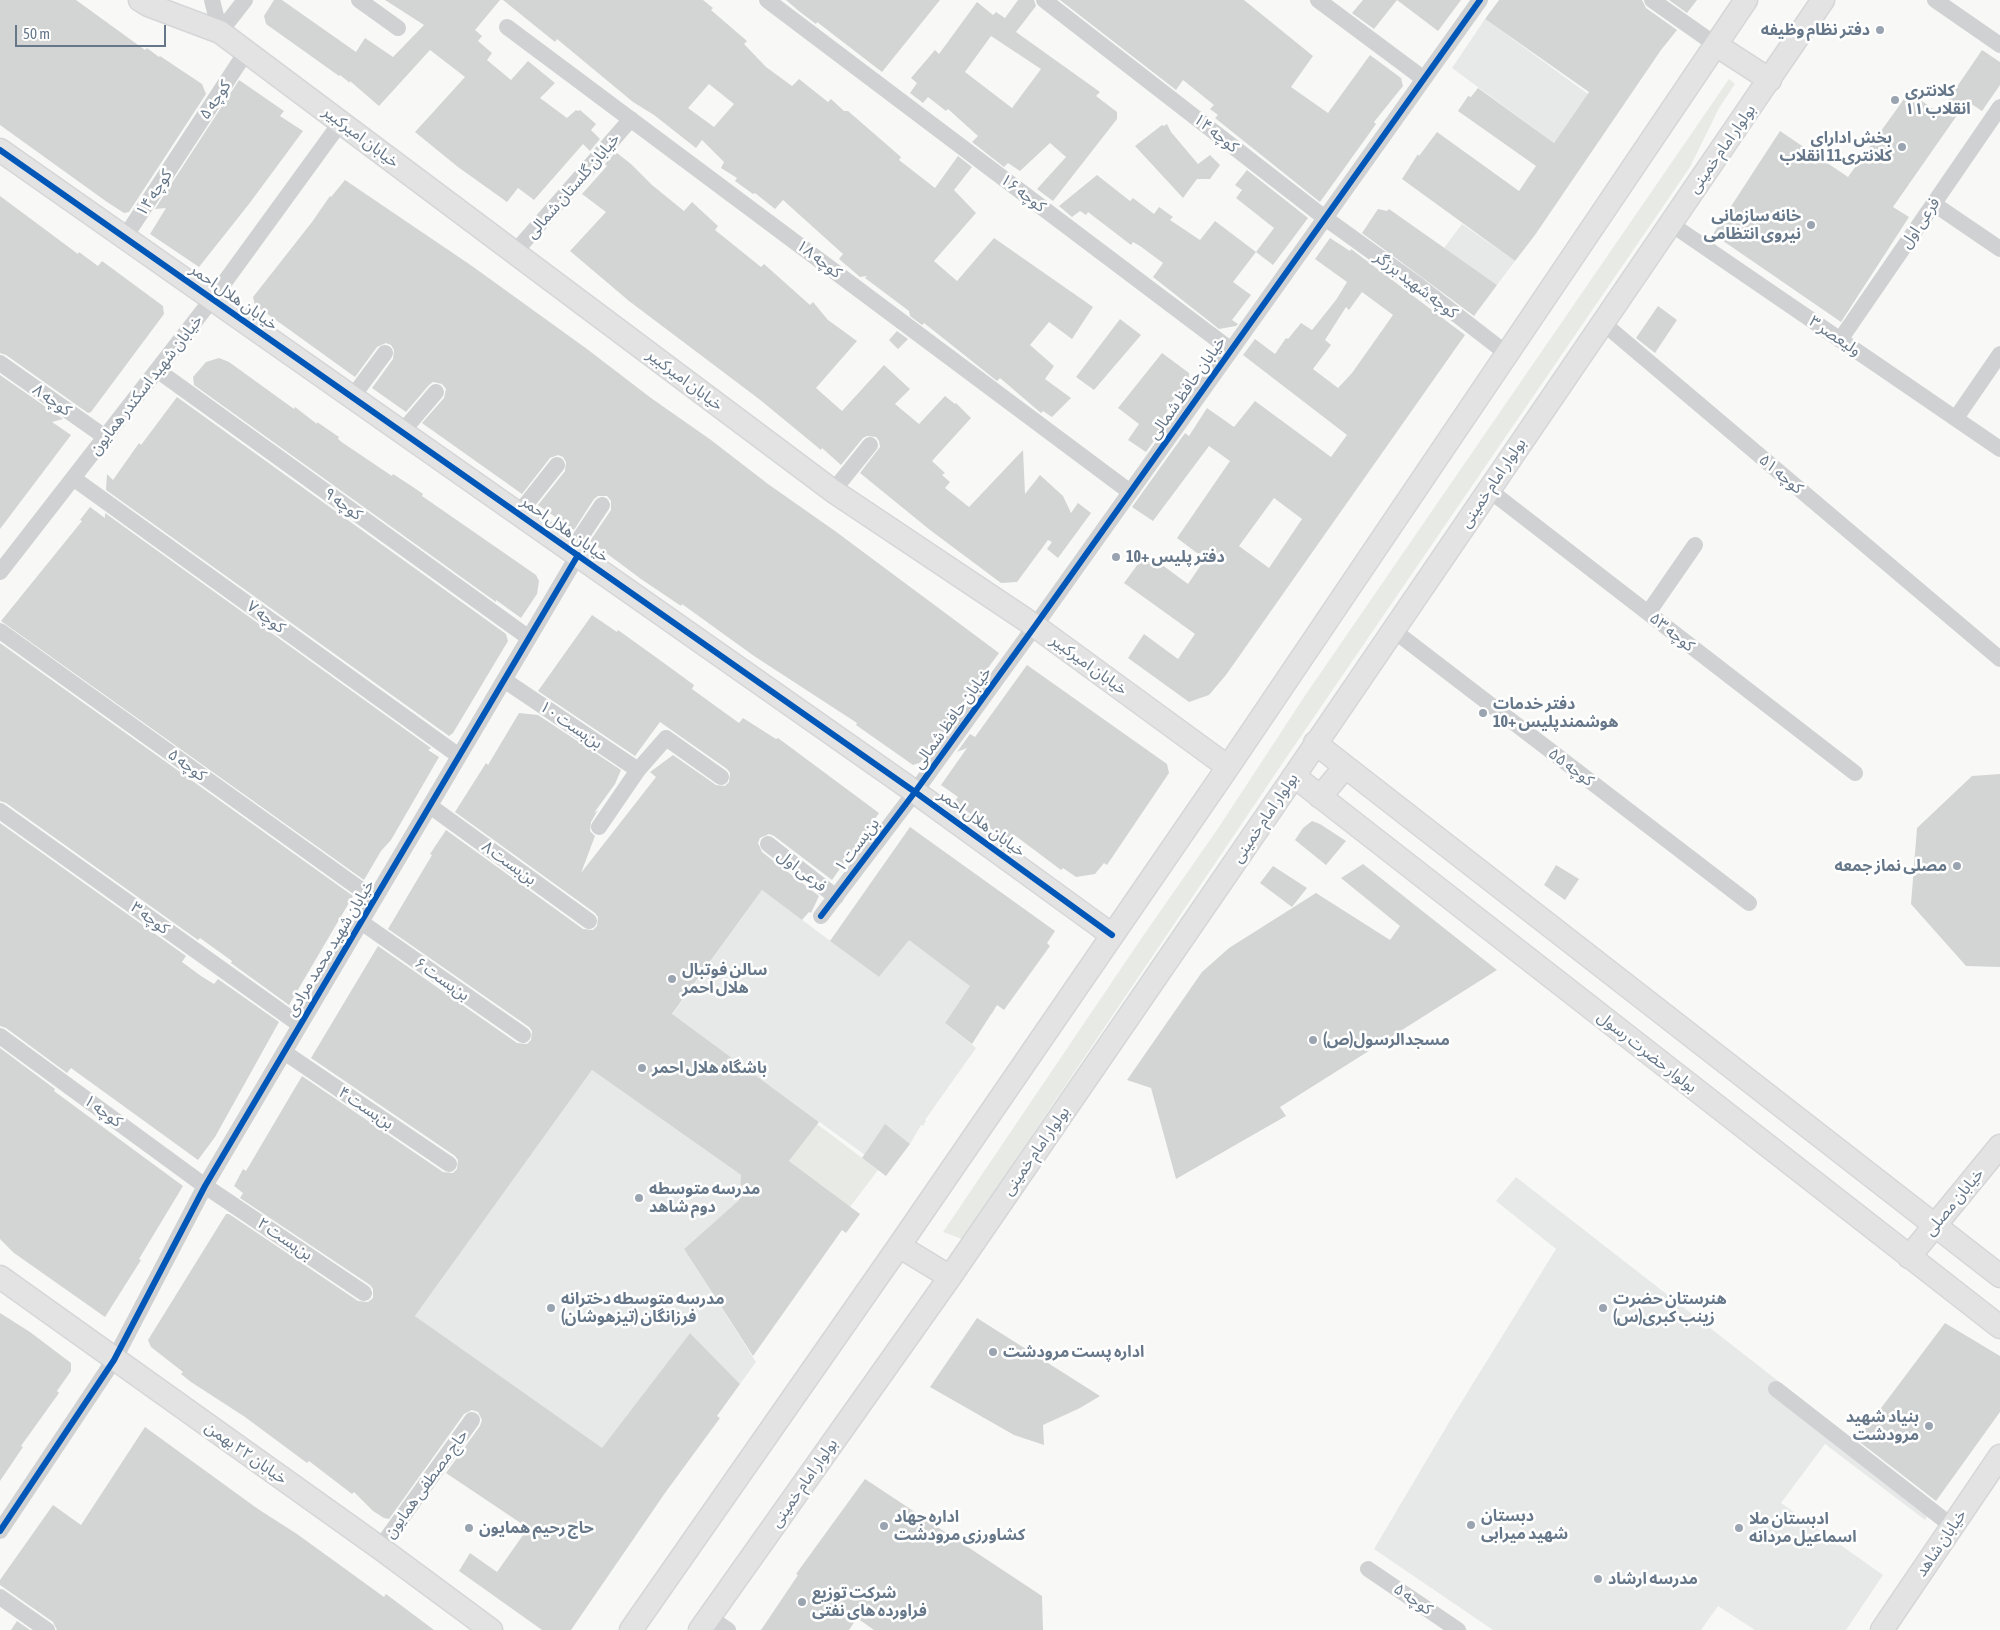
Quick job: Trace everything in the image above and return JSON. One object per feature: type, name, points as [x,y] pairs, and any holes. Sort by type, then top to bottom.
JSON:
[{"type":"street","name":"خیابان امیرکبیر","points":[[140,0],[148,5],[220,32],[833,490],[1035,626],[1228,766]]},
{"type":"street","points":[[212,0],[220,32]]},
{"type":"street","points":[[220,32],[245,0]]},
{"type":"street","points":[[359,0],[398,28]]},
{"type":"street","name":"کوچه ۱۶","points":[[767,0],[1231,350]]},
{"type":"street","name":"کوچه ۱۴","points":[[1044,0],[1325,218]]},
{"type":"street","points":[[1318,0],[1424,79]]},
{"type":"street","name":"خیابان حافظ شمالی","points":[[915,792],[1480,0]]},
{"type":"street","points":[[1652,0],[1770,80]]},
{"type":"street","points":[[631,1630],[1228,766],[1746,0]]},
{"type":"street","name":"بولوار امام خمینی","points":[[705,1623],[950,1277],[1823,0]]},
{"type":"street","points":[[1935,0],[2000,45]]},
{"type":"street","name":"کوچه ۱۸","points":[[506,26],[1130,492]]},
{"type":"street","name":"کوچه ۵","points":[[183,148],[246,52]]},
{"type":"street","name":"فرعی اول","points":[[1840,340],[2000,107]]},
{"type":"street","name":"خیابان گلستان شمالی","points":[[514,252],[632,119]]},
{"type":"street","name":"خیابان شهید اسکندر همایون","points":[[0,572],[212,298],[341,122]]},
{"type":"street","name":"کوچه ۱۴","points":[[125,237],[183,148]]},
{"type":"street","name":"خیابان هلال احمر","points":[[0,150],[915,792],[1112,935]]},
{"type":"street","points":[[1934,204],[2000,249]]},
{"type":"street","name":"کوچه شهید برزگر","points":[[1325,218],[1418,285],[1506,353]]},
{"type":"street","name":"ولیعصر ۳","points":[[1671,224],[2000,449]]},
{"type":"street","name":"کوچه ۵۱","points":[[1602,324],[2000,659]]},
{"type":"street","points":[[353,396],[385,353]]},
{"type":"street","points":[[1956,418],[2000,354]]},
{"type":"street","name":"کوچه ۸","points":[[0,363],[105,438]]},
{"type":"street","name":"کوچه ۹","points":[[157,370],[529,638]]},
{"type":"street","points":[[402,432],[436,392]]},
{"type":"street","points":[[833,490],[870,445]]},
{"type":"street","points":[[519,513],[557,465]]},
{"type":"street","name":"کوچه ۷","points":[[73,478],[459,756]]},
{"type":"street","name":"کوچه ۵۳","points":[[1489,490],[1855,773]]},
{"type":"street","points":[[575,553],[602,505]]},
{"type":"street","points":[[1648,613],[1695,544]]},
{"type":"street","name":"خیابان شهید محمد مرادی","points":[[0,1531],[6,1511],[114,1360],[205,1186],[529,638],[575,553]]},
{"type":"street","name":"کوچه ۵۵","points":[[1393,630],[1750,903]]},
{"type":"street","name":"کوچه ۵","points":[[0,631],[374,900]]},
{"type":"street","name":"بن‌بست ۱۰","points":[[504,680],[638,770]]},
{"type":"street","points":[[599,827],[638,770],[666,738],[721,777]]},
{"type":"street","points":[[1315,743],[2000,1276]]},
{"type":"street","points":[[1320,797],[1345,767]]},
{"type":"street","name":"بولوار حضرت رسول","points":[[1294,776],[2000,1327]]},
{"type":"street","name":"بن‌بست ۱","points":[[821,916],[915,792]]},
{"type":"street","name":"بن‌بست ۸","points":[[430,806],[589,921]]},
{"type":"street","name":"کوچه ۳","points":[[0,811],[300,1025]]},
{"type":"street","name":"فرعی اول","points":[[768,844],[836,897]]},
{"type":"street","name":"بن‌بست ۶","points":[[361,922],[522,1035]]},
{"type":"street","name":"کوچه ۱","points":[[0,1036],[205,1186]]},
{"type":"street","name":"بن‌بست ۴","points":[[284,1052],[449,1164]]},
{"type":"street","name":"خیابان مصلی","points":[[1909,1257],[2000,1146]]},
{"type":"street","name":"بن‌بست ۲","points":[[205,1186],[364,1293]]},
{"type":"street","points":[[898,1246],[950,1277]]},
{"type":"street","name":"خیابان ۲۲ بهمن","points":[[0,1277],[380,1548],[491,1630]]},
{"type":"street","points":[[1776,1389],[1952,1526]]},
{"type":"street","name":"حاج مصطفی همایون","points":[[380,1548],[472,1420]]},
{"type":"street","name":"خیابان شاهد","points":[[1882,1630],[2000,1456]]},
{"type":"street","name":"کوچه ۵","points":[[1368,1568],[1458,1630]]},
{"type":"street","points":[[0,1597],[47,1630]]},
{"type":"street","points":[[705,1623],[728,1630]]},
{"type":"shaded area","points":[[1485,19],[1588,94],[1554,143],[1452,68]]},
{"type":"shaded area","points":[[1729,79],[1735,84],[1719,108],[1690,167],[1286,758],[962,1239],[943,1232],[1219,827],[1304,697]]},
{"type":"shaded area","points":[[1462,224],[1515,261],[1497,285],[1444,248]]},
{"type":"shaded area","points":[[762,890],[879,977],[909,939],[997,1005],[992,1014],[964,995],[945,1023],[976,1048],[925,1120],[923,1126],[921,1125],[910,1144],[885,1125],[865,1155],[672,1015]]},
{"type":"shaded area","points":[[592,1070],[741,1175],[739,1200],[684,1249],[756,1362],[740,1384],[690,1333],[602,1449],[415,1316]]},
{"type":"shaded area","points":[[817,1124],[878,1170],[850,1207],[789,1161]]},
{"type":"shaded area","points":[[1516,1177],[1935,1503],[1925,1520],[1825,1444],[1781,1503],[1883,1575],[1846,1630],[1755,1630],[1718,1606],[1701,1630],[1493,1630],[1374,1549],[1451,1419],[1556,1249],[1496,1201]]},
{"type":"building","points":[[0,0],[76,0],[145,50],[147,48],[202,84],[206,94],[129,212],[124,213],[107,202],[0,125]]},
{"type":"building","points":[[274,0],[282,0],[356,52],[365,38],[393,57],[424,25],[385,0],[500,0],[475,30],[482,36],[478,41],[492,53],[487,60],[511,80],[528,61],[555,83],[540,98],[567,118],[576,110],[580,110],[596,124],[591,130],[600,139],[590,151],[583,144],[534,200],[518,188],[507,202],[458,167],[415,132],[465,77],[430,50],[379,106],[350,81],[350,83],[339,76],[266,24],[264,16]]},
{"type":"building","points":[[503,0],[703,0],[713,8],[711,10],[747,41],[744,44],[766,67],[792,86],[799,79],[828,102],[831,99],[844,111],[848,111],[901,157],[899,160],[935,188],[958,156],[972,167],[954,190],[976,213],[934,261],[957,281],[994,238],[1093,307],[1072,339],[1049,322],[1030,345],[1054,366],[1045,379],[1071,398],[1052,417],[1043,411],[1041,413],[1000,378],[997,381],[924,323],[922,325],[910,316],[909,311],[865,278],[867,276],[860,277],[839,259],[843,254],[783,200],[775,209],[755,193],[753,194],[735,181],[737,178],[721,168],[724,162],[702,140],[696,148],[654,115],[633,102],[557,39],[555,42]],"holes":[[[709,84],[734,104],[714,127],[688,108]]]},
{"type":"building","points":[[786,0],[940,0],[882,72]]},
{"type":"building","points":[[1018,0],[1034,0],[1036,6],[1016,32],[1100,92],[1096,96],[1117,112],[1117,119],[1053,201],[1037,189],[1066,157],[1050,143],[1020,171],[1008,163],[1004,167],[972,142],[978,136],[948,109],[946,111],[928,97],[923,103],[910,93],[917,83],[911,78],[935,50],[939,54],[977,2],[993,15],[996,12],[1005,18]],"holes":[[[991,36],[1041,69],[1012,108],[965,72]]]},
{"type":"building","points":[[1060,0],[1244,0],[1313,56],[1291,87],[1328,113],[1370,55],[1401,78],[1403,86],[1374,122],[1376,124],[1320,202],[1215,118],[1218,115],[1210,109],[1214,105],[1183,80],[1176,90]]},
{"type":"building","points":[[1363,0],[1397,0],[1374,29],[1352,13]]},
{"type":"building","points":[[1397,0],[1461,0],[1438,31]]},
{"type":"building","points":[[1499,0],[1642,0],[1646,8],[1677,30],[1661,50],[1535,235],[1515,261],[1402,179],[1418,154],[1419,156],[1437,132],[1519,191],[1536,166],[1458,111],[1468,96],[1471,97],[1478,88],[1554,143],[1589,92],[1485,19]]},
{"type":"building","points":[[1669,0],[1697,0],[1687,13]]},
{"type":"building","name":"خانه سازمانی نیروی انتظامی","points":[[1982,50],[2000,62],[2000,85],[1982,111],[1967,101],[1893,207],[1909,217],[1841,322],[1713,234],[1780,131],[1848,177],[1909,92],[1939,113]]},
{"type":"building","points":[[239,80],[284,111],[280,116],[303,131],[199,267],[150,234],[166,208],[155,209]]},
{"type":"building","points":[[1167,124],[1171,132],[1198,164],[1210,155],[1220,165],[1210,179],[1197,179],[1183,198],[1135,146],[1162,125]]},
{"type":"building","points":[[617,153],[684,211],[692,202],[718,226],[715,230],[761,267],[764,264],[810,305],[813,302],[828,320],[857,341],[816,388],[842,411],[884,365],[910,389],[895,404],[919,424],[945,396],[956,403],[971,418],[932,461],[945,473],[942,475],[950,482],[945,488],[969,507],[1023,450],[1025,494],[1040,475],[1063,496],[1071,513],[1078,503],[1091,513],[1058,558],[1047,549],[1052,542],[1048,540],[1017,582],[1001,583],[930,530],[860,473],[880,447],[876,437],[867,436],[863,438],[841,465],[759,399],[629,301],[570,251],[606,212],[582,194],[607,166],[605,164]]},
{"type":"building","points":[[1247,170],[1308,218],[1273,265],[1256,252],[1274,228],[1236,198],[1242,190],[1235,185]]},
{"type":"building","points":[[1097,175],[1130,201],[1133,198],[1154,214],[1159,207],[1173,217],[1170,220],[1200,240],[1215,221],[1256,252],[1233,282],[1251,295],[1232,320],[1238,324],[1236,326],[1219,329],[1153,277],[1163,263],[1140,246],[1133,242],[1131,245],[1088,212],[1086,215],[1080,211],[1072,217],[1059,206]]},
{"type":"building","points":[[345,180],[472,266],[587,349],[999,653],[950,720],[953,722],[925,761],[913,765],[856,725],[857,723],[754,656],[682,604],[681,606],[641,579],[590,541],[611,510],[611,501],[607,496],[598,496],[594,499],[574,530],[538,505],[565,471],[566,462],[563,457],[558,455],[550,458],[522,494],[422,423],[444,398],[446,389],[442,384],[433,382],[429,385],[406,412],[372,388],[393,359],[394,350],[391,345],[386,343],[377,347],[355,377],[255,305],[253,297],[330,196]]},
{"type":"building","points":[[0,196],[78,254],[79,252],[98,266],[102,261],[163,306],[164,314],[91,412],[88,413],[6,355],[0,353]]},
{"type":"building","points":[[1378,209],[1387,211],[1389,209],[1497,285],[1474,316],[1362,233]]},
{"type":"building","points":[[1330,238],[1350,251],[1351,249],[1465,335],[1226,675],[1209,695],[1189,702],[1128,658],[1144,634],[1178,659],[1195,634],[1124,583],[1146,553],[1188,584],[1205,559],[1177,538],[1230,461],[1209,446],[1153,521],[1132,507],[1185,433],[1189,436],[1207,408],[1234,427],[1255,401],[1331,457],[1347,435],[1243,355],[1255,339],[1275,354],[1286,338],[1288,339],[1301,323],[1312,330],[1336,300],[1347,282],[1315,259]],"holes":[[[1362,292],[1393,315],[1352,373],[1338,388],[1313,369],[1331,345],[1325,340],[1346,307],[1349,310]],[[1274,498],[1302,519],[1269,568],[1239,546]]]},
{"type":"building","points":[[1658,306],[1677,320],[1655,353],[1636,338]]},
{"type":"building","points":[[1120,319],[1141,335],[1094,390],[1076,377]]},
{"type":"building","points":[[897,331],[908,339],[898,349],[889,340]]},
{"type":"building","points":[[1162,353],[1189,373],[1189,380],[1166,409],[1168,410],[1163,418],[1168,421],[1146,452],[1128,440],[1139,424],[1118,408]]},
{"type":"building","points":[[219,358],[229,362],[294,409],[295,407],[317,424],[317,422],[339,437],[338,439],[343,443],[392,476],[393,474],[413,487],[423,494],[422,496],[536,575],[539,581],[537,594],[521,618],[194,385],[193,377],[206,362]]},
{"type":"building","points":[[0,375],[63,419],[52,422],[71,435],[0,529]]},
{"type":"building","points":[[177,397],[506,634],[508,641],[453,733],[449,736],[106,490],[107,474],[113,480],[139,443],[141,445]]},
{"type":"building","points":[[90,507],[105,518],[105,513],[431,748],[428,750],[439,757],[391,840],[381,851],[364,880],[1,621],[82,521],[80,520]]},
{"type":"building","points":[[592,615],[617,632],[618,630],[694,685],[692,689],[739,723],[743,718],[776,739],[778,738],[879,813],[832,880],[774,836],[769,834],[760,838],[758,843],[762,852],[819,896],[811,913],[809,912],[802,920],[762,890],[672,1014],[819,1122],[789,1161],[860,1214],[846,1233],[842,1230],[753,1356],[684,1249],[739,1200],[741,1175],[592,1070],[415,1316],[602,1448],[690,1333],[740,1384],[717,1416],[720,1418],[665,1493],[571,1630],[542,1630],[459,1571],[470,1553],[497,1572],[528,1528],[446,1473],[480,1426],[482,1420],[478,1412],[472,1410],[464,1414],[389,1519],[384,1518],[373,1511],[354,1492],[352,1494],[309,1461],[307,1463],[245,1417],[191,1382],[181,1374],[183,1372],[151,1347],[148,1340],[226,1214],[229,1214],[358,1301],[368,1302],[373,1298],[373,1289],[370,1285],[240,1198],[243,1193],[234,1186],[243,1169],[246,1171],[302,1076],[443,1172],[453,1173],[457,1169],[458,1160],[455,1156],[311,1058],[378,946],[517,1043],[527,1044],[531,1040],[532,1031],[529,1027],[388,929],[432,855],[430,854],[446,830],[583,929],[593,930],[597,926],[598,917],[595,913],[455,812],[486,763],[488,765],[519,713],[538,715],[621,770],[615,784],[594,813],[598,810],[591,822],[590,831],[595,836],[581,873],[656,777],[650,772],[673,755],[716,785],[725,786],[729,782],[730,773],[727,769],[660,722],[635,756],[538,691]]},
{"type":"building","points":[[0,643],[353,896],[289,1005],[200,938],[198,940],[6,803],[0,801]]},
{"type":"building","points":[[1027,665],[1167,764],[1169,773],[1107,865],[1104,863],[1095,874],[1076,877],[1063,868],[1061,870],[1013,834],[1008,841],[954,802],[958,797],[941,785],[967,748],[957,752],[970,734],[975,737]]},
{"type":"building","name":"مصلی نماز جمعه","points":[[2000,774],[2000,967],[1966,966],[1911,904],[1917,828],[1972,776]]},
{"type":"building","points":[[1312,821],[1346,841],[1326,865],[1295,840],[1303,828]]},
{"type":"building","points":[[0,823],[186,956],[182,962],[201,976],[214,984],[218,979],[279,1022],[215,1137],[198,1160],[71,1068],[67,1073],[6,1028],[0,1026]]},
{"type":"building","points":[[910,827],[1055,931],[1047,943],[1050,946],[1004,1010],[997,1005],[972,1044],[945,1023],[970,986],[909,940],[879,977],[830,941]]},
{"type":"building","name":"مسجدالرسول(ص)","points":[[1363,864],[1497,970],[1280,1107],[1286,1116],[1176,1179],[1151,1088],[1127,1080],[1202,972],[1229,948],[1316,893],[1390,940],[1400,926],[1341,878]]},
{"type":"building","points":[[1556,865],[1579,879],[1565,900],[1544,885]]},
{"type":"building","points":[[1273,866],[1307,888],[1292,907],[1260,883]]},
{"type":"building","points":[[0,1048],[55,1089],[54,1091],[183,1186],[139,1259],[141,1260],[105,1317],[14,1253],[0,1239]]},
{"type":"building","points":[[885,1124],[910,1144],[886,1176],[862,1158]]},
{"type":"building","points":[[0,1313],[30,1332],[71,1363],[71,1371],[57,1391],[59,1393],[21,1446],[23,1447],[0,1481]]},
{"type":"building","name":"اداره پست مرودشت","points":[[977,1318],[1100,1396],[1080,1408],[1043,1425],[1044,1445],[1014,1435],[930,1387]]},
{"type":"building","name":"بنیاد شهید مرودشت","points":[[1945,1323],[2000,1356],[2000,1412],[1936,1501],[1857,1440]]},
{"type":"building","points":[[145,1427],[258,1509],[297,1534],[384,1597],[386,1594],[434,1630],[57,1630],[53,1622],[0,1585],[0,1580],[53,1505],[81,1525]]},
{"type":"building","name":"اداره جهاد کشاورزی مرودشت","points":[[865,1479],[1042,1596],[1043,1630],[874,1630],[857,1618],[849,1630],[761,1630],[798,1575],[796,1574]]},
{"type":"building","points":[[17,1621],[30,1630],[11,1630]]},
{"type":"cycle path","points":[[821,916],[915,792],[1035,626],[1480,0]]},
{"type":"cycle path","points":[[0,150],[915,792],[1112,935]]},
{"type":"cycle path","points":[[0,1531],[114,1360],[205,1186],[578,555]]},
{"type":"place","name":"دفتر نظام وظیفه","points":[[1880,30]]},
{"type":"place","name":"کلانتری ۱۱ انقلاب","points":[[1895,100]]},
{"type":"place","name":"بخش ادارای کلانتری11 انقلاب","points":[[1902,147]]},
{"type":"place","name":"خانه سازمانی نیروی انتظامی","points":[[1811,225]]},
{"type":"place","name":"دفتر پلیس +10","points":[[1116,557]]},
{"type":"place","name":"دفتر خدمات هوشمندپلیس +10","points":[[1483,713]]},
{"type":"place","name":"مصلی نماز جمعه","points":[[1957,866]]},
{"type":"place","name":"سالن فوتبال هلال احمر","points":[[672,979]]},
{"type":"place","name":"مسجدالرسول(ص)","points":[[1313,1040]]},
{"type":"place","name":"باشگاه هلال احمر","points":[[642,1068]]},
{"type":"place","name":"مدرسه متوسطه دوم شاهد","points":[[639,1198]]},
{"type":"place","name":"مدرسه متوسطه دخترانه فرزانگان (تیزهوشان)","points":[[551,1308]]},
{"type":"place","name":"هنرستان حضرت زینب کبری(س)","points":[[1603,1308]]},
{"type":"place","name":"اداره پست مرودشت","points":[[993,1352]]},
{"type":"place","name":"بنیاد شهید مرودشت","points":[[1929,1426]]},
{"type":"place","name":"دبستان شهید میرابی","points":[[1471,1525]]},
{"type":"place","name":"اداره جهاد کشاورزی مرودشت","points":[[884,1526]]},
{"type":"place","name":"حاج رحیم همایون","points":[[469,1528]]},
{"type":"place","name":"ادبستان ملا اسماعیل مردانه","points":[[1739,1528]]},
{"type":"place","name":"مدرسه ارشاد","points":[[1598,1579]]},
{"type":"place","name":"شرکت توزیع فراورده های نفتی","points":[[802,1602]]}]
